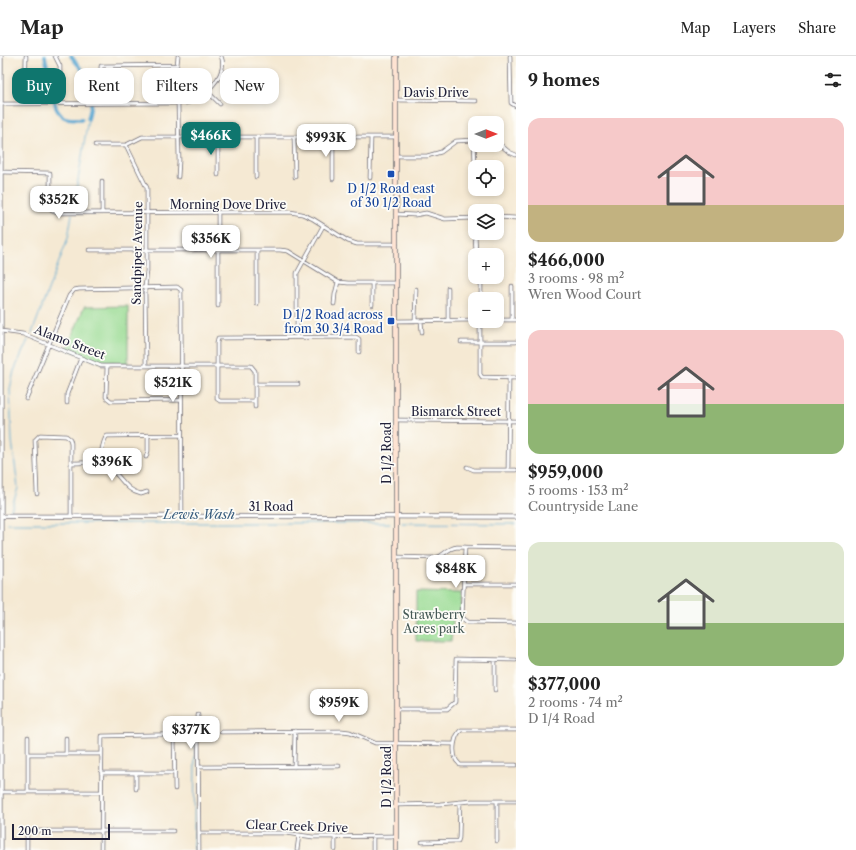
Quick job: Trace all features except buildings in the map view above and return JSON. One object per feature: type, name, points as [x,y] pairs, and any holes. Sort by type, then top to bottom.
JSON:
[{"type":"main road","name":"D 1/2 Road","points":[[396,56],[396,850]]},
{"type":"street","points":[[1,56],[1,850]]},
{"type":"street","points":[[26,56],[26,68]]},
{"type":"street","points":[[55,56],[60,68]]},
{"type":"street","points":[[101,68],[101,66],[178,65],[178,56]]},
{"type":"street","points":[[212,85],[217,80],[222,70],[221,56]]},
{"type":"street","points":[[510,56],[511,103],[516,106]]},
{"type":"street","points":[[212,95],[220,104]]},
{"type":"street","name":"Davis Drive","points":[[396,100],[476,101]]},
{"type":"street","points":[[0,104],[12,104]]},
{"type":"street","points":[[178,104],[178,177]]},
{"type":"street","points":[[95,145],[126,145],[142,137],[396,137]]},
{"type":"street","points":[[218,137],[218,175]]},
{"type":"street","points":[[256,137],[256,177]]},
{"type":"street","points":[[294,137],[295,177]]},
{"type":"street","points":[[333,137],[333,179]]},
{"type":"street","points":[[370,178],[371,137]]},
{"type":"street","points":[[396,156],[434,155],[456,141],[468,140]]},
{"type":"street","name":"Sandpiper Avenue","points":[[126,145],[147,188],[147,271],[145,287],[146,366]]},
{"type":"street","points":[[504,148],[516,155]]},
{"type":"street","name":"Morning Dove Drive","points":[[1,172],[50,173],[50,206],[52,211],[57,213],[290,212],[302,214],[313,219],[348,241],[357,244],[396,244]]},
{"type":"street","points":[[102,181],[102,212]]},
{"type":"street","points":[[218,213],[218,306]]},
{"type":"street","points":[[396,214],[415,215],[426,213],[445,219],[468,218]]},
{"type":"street","points":[[504,218],[516,218]]},
{"type":"street","points":[[297,336],[297,273],[323,226]]},
{"type":"street","points":[[90,250],[280,250],[288,251],[338,282],[396,283]]},
{"type":"street","points":[[257,250],[257,304]]},
{"type":"street","points":[[334,304],[338,282]]},
{"type":"street","points":[[372,283],[372,305]]},
{"type":"street","points":[[512,286],[514,320]]},
{"type":"street","points":[[26,398],[69,296],[74,290],[145,287],[177,287],[181,290],[182,516]]},
{"type":"street","points":[[448,288],[448,320]]},
{"type":"street","points":[[415,320],[416,289]]},
{"type":"street","points":[[421,320],[422,332]]},
{"type":"street","points":[[396,321],[468,320]]},
{"type":"street","points":[[480,328],[480,374],[482,377],[516,378]]},
{"type":"street","name":"Alamo Street","points":[[1,331],[18,332],[99,365],[250,366],[255,371],[255,384]]},
{"type":"street","points":[[255,401],[220,401],[216,398],[218,338],[224,336],[356,336],[359,338],[359,352]]},
{"type":"street","points":[[461,342],[516,342]]},
{"type":"street","points":[[67,403],[67,394],[81,358]]},
{"type":"street","points":[[107,366],[106,397],[111,401],[181,400]]},
{"type":"street","points":[[508,470],[509,378]]},
{"type":"street","points":[[255,407],[255,384],[298,384]]},
{"type":"street","name":"Bismarck Street","points":[[396,420],[516,421]]},
{"type":"street","points":[[37,494],[35,438],[40,435],[64,435],[68,437],[71,443],[71,516]]},
{"type":"street","points":[[99,464],[103,441],[105,437],[110,435],[181,435]]},
{"type":"street","points":[[146,457],[148,451],[148,436]]},
{"type":"street","points":[[71,463],[99,464],[113,471],[131,490],[141,494],[147,492]]},
{"type":"street","points":[[467,467],[474,470],[516,470]]},
{"type":"street","name":"31 Road","points":[[1,516],[516,517]]},
{"type":"street","points":[[465,547],[462,618],[466,622],[516,623]]},
{"type":"street","points":[[396,557],[436,558],[441,557],[450,548],[516,548]]},
{"type":"street","points":[[464,584],[516,584]]},
{"type":"street","points":[[396,709],[447,709],[454,702],[456,659],[516,660]]},
{"type":"street","points":[[495,660],[495,690]]},
{"type":"street","points":[[198,715],[199,850]]},
{"type":"street","points":[[516,730],[461,730],[458,733],[454,744],[456,759],[460,765],[516,765]]},
{"type":"street","points":[[294,767],[295,731]]},
{"type":"street","points":[[222,732],[346,731],[375,743],[454,744]]},
{"type":"street","points":[[101,850],[101,737],[105,735],[199,734]]},
{"type":"street","points":[[174,735],[175,789]]},
{"type":"street","points":[[28,737],[28,792]]},
{"type":"street","points":[[66,738],[66,754]]},
{"type":"street","points":[[28,754],[101,754]]},
{"type":"street","points":[[199,767],[339,766]]},
{"type":"street","points":[[101,773],[175,773]]},
{"type":"street","points":[[136,773],[136,789]]},
{"type":"street","points":[[1,792],[101,792]]},
{"type":"street","points":[[396,805],[497,801],[516,802]]},
{"type":"street","points":[[497,801],[497,841]]},
{"type":"street","points":[[422,842],[458,841],[460,802]]},
{"type":"street","points":[[27,850],[27,831],[173,831]]},
{"type":"street","name":"Clear Creek Drive","points":[[199,833],[286,833],[313,837],[396,836]]},
{"type":"street","points":[[297,850],[299,835]]},
{"type":"street","points":[[373,836],[373,850]]},
{"type":"street","points":[[335,837],[335,850]]},
{"type":"green space","points":[[128,306],[128,363],[100,362],[67,349],[84,307]]},
{"type":"green space","name":"Strawberry Acres park","points":[[416,592],[462,593],[460,612],[453,615],[451,641],[416,641]]},
{"type":"waterway","points":[[45,56],[56,108],[61,115],[66,118],[82,119]]},
{"type":"waterway","points":[[71,56],[87,77],[91,86],[92,98],[88,119]]},
{"type":"waterway","points":[[73,211],[88,119]]},
{"type":"waterway","points":[[32,333],[68,238],[72,214]]},
{"type":"waterway","points":[[10,513],[18,488],[12,441],[10,389],[14,371],[28,340]]},
{"type":"waterway","name":"Lewis Wash","points":[[7,523],[390,523]]},
{"type":"waterway","name":"Lewis Wash","points":[[402,523],[516,524]]},
{"type":"waterway","points":[[194,850],[195,743]]},
{"type":"place","name":"D 1/2 Road east of 30 1/2 Road","points":[[391,174]]},
{"type":"place","name":"D 1/2 Road across from 30 3/4 Road","points":[[391,321]]}]
